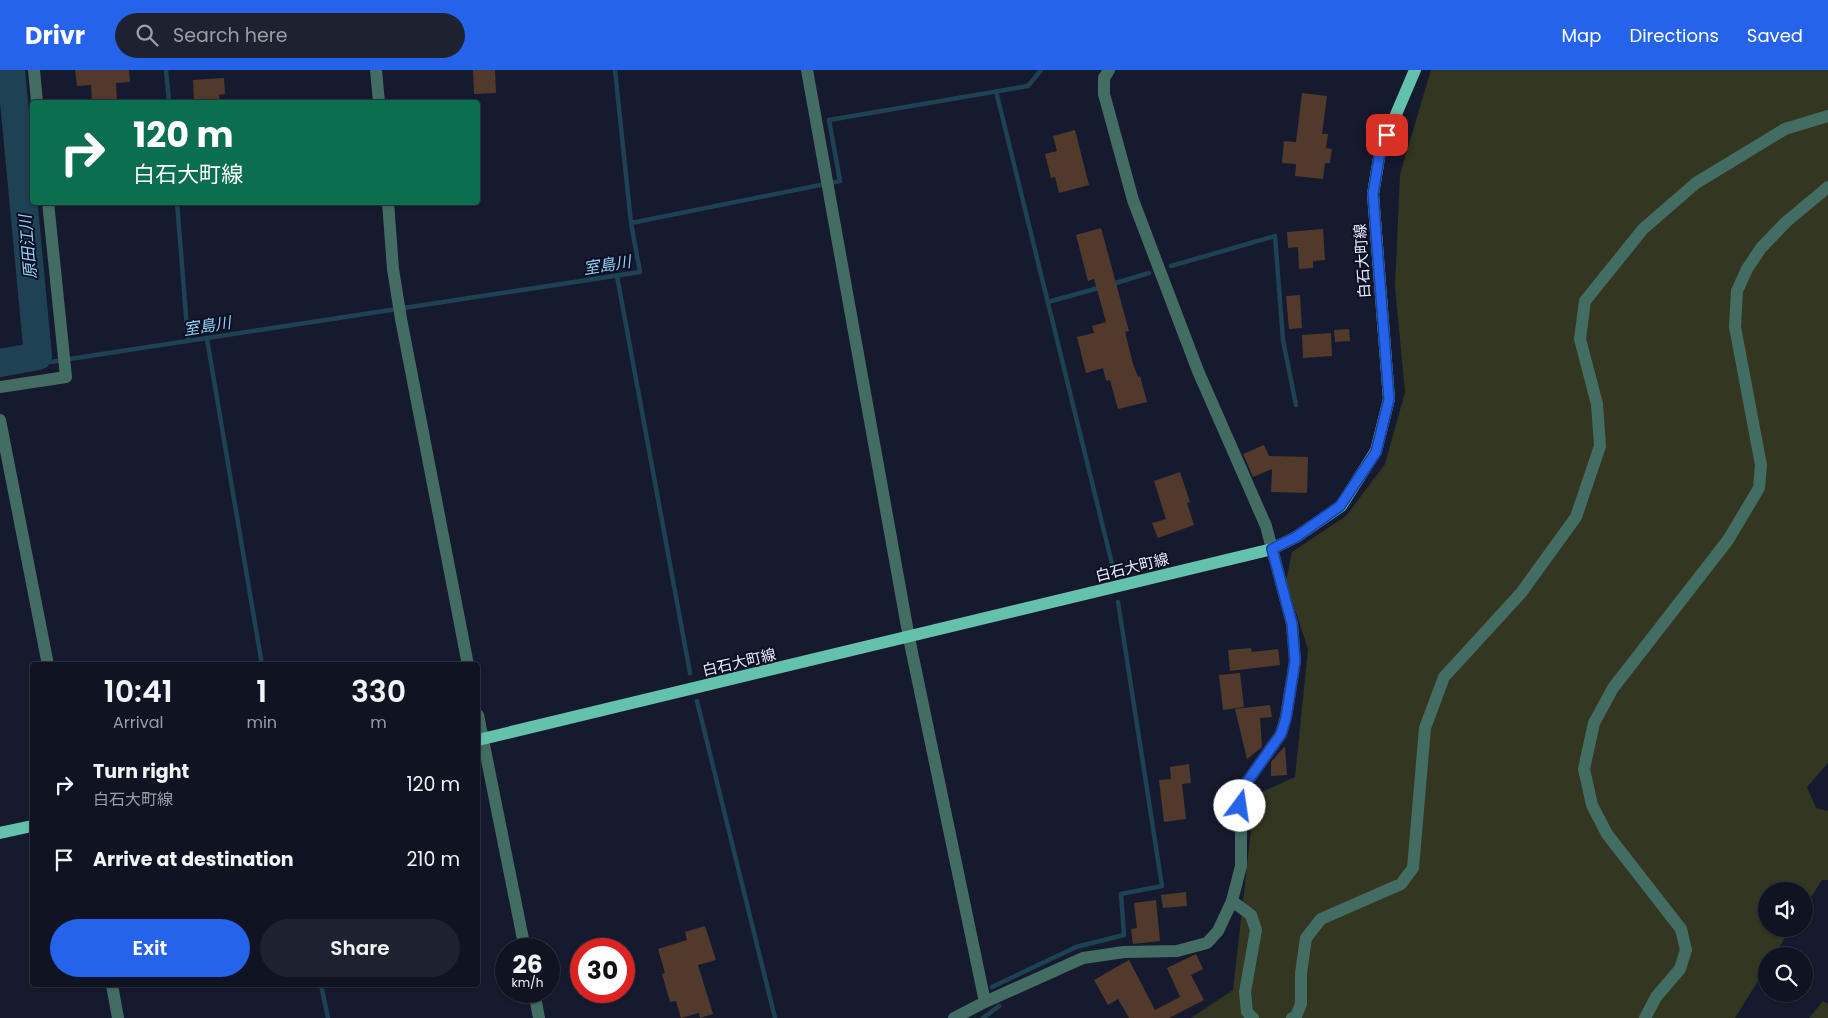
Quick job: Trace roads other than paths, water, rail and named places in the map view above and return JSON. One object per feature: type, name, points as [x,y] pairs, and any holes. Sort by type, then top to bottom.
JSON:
[{"type":"main road","name":"白石大町線","points":[[480,740],[1272,549],[1296,537],[1340,506],[1376,452],[1389,399],[1373,194],[1380,152],[1414,70]]},
{"type":"main road","points":[[0,833],[30,826]]},
{"type":"street","points":[[34,70],[37,100]]},
{"type":"street","points":[[376,70],[379,100]]},
{"type":"street","points":[[806,70],[909,638],[985,1002]]},
{"type":"street","points":[[954,1018],[1083,958],[1124,952],[1177,950],[1207,943],[1218,931],[1232,901],[1241,866],[1240,806],[1247,782],[1281,734],[1286,718],[1295,661],[1292,624],[1266,526],[1198,371],[1133,200],[1104,94],[1104,78],[1109,70]]},
{"type":"street","points":[[1292,1018],[1296,1016],[1302,1004],[1301,973],[1306,938],[1321,919],[1401,884],[1413,868],[1424,728],[1444,677],[1521,593],[1576,516],[1600,446],[1597,404],[1580,339],[1585,301],[1643,229],[1696,183],[1785,129],[1828,116]]},
{"type":"street","points":[[1645,1018],[1656,997],[1680,970],[1686,950],[1681,929],[1607,834],[1592,805],[1584,769],[1594,723],[1613,688],[1728,540],[1759,488],[1761,465],[1736,328],[1737,290],[1747,269],[1761,248],[1786,222],[1828,187]]},
{"type":"street","points":[[0,387],[66,377],[48,205]]},
{"type":"street","points":[[388,205],[401,319],[467,662]]},
{"type":"street","points":[[0,420],[47,662]]},
{"type":"street","points":[[480,740],[523,938]]},
{"type":"street","points":[[1232,901],[1251,915],[1256,930],[1245,992],[1247,1012],[1253,1018]]},
{"type":"street","points":[[112,987],[118,1018]]},
{"type":"street","points":[[536,1003],[539,1018]]},
{"type":"waterway","name":"原田江川","points":[[0,363],[38,356],[11,70]]},
{"type":"waterway","points":[[166,70],[169,100]]},
{"type":"waterway","points":[[615,70],[631,223]]},
{"type":"waterway","name":"室島川","points":[[38,356],[50,362],[640,272],[631,223],[840,181],[829,120],[1028,86],[1041,70]]},
{"type":"waterway","points":[[996,91],[1114,572]]},
{"type":"waterway","points":[[177,205],[188,341]]},
{"type":"waterway","points":[[1171,266],[1275,236],[1283,340],[1296,405]]},
{"type":"waterway","points":[[1112,284],[1149,273]]},
{"type":"waterway","points":[[617,276],[690,673]]},
{"type":"waterway","points":[[1048,302],[1102,287]]},
{"type":"waterway","points":[[207,339],[261,662]]},
{"type":"waterway","points":[[992,987],[1076,947],[1124,935],[1121,894],[1162,886],[1118,602]]},
{"type":"waterway","points":[[697,701],[775,1018]]},
{"type":"waterway","points":[[321,987],[328,1018]]},
{"type":"waterway","points":[[983,1018],[999,1006]]}]
